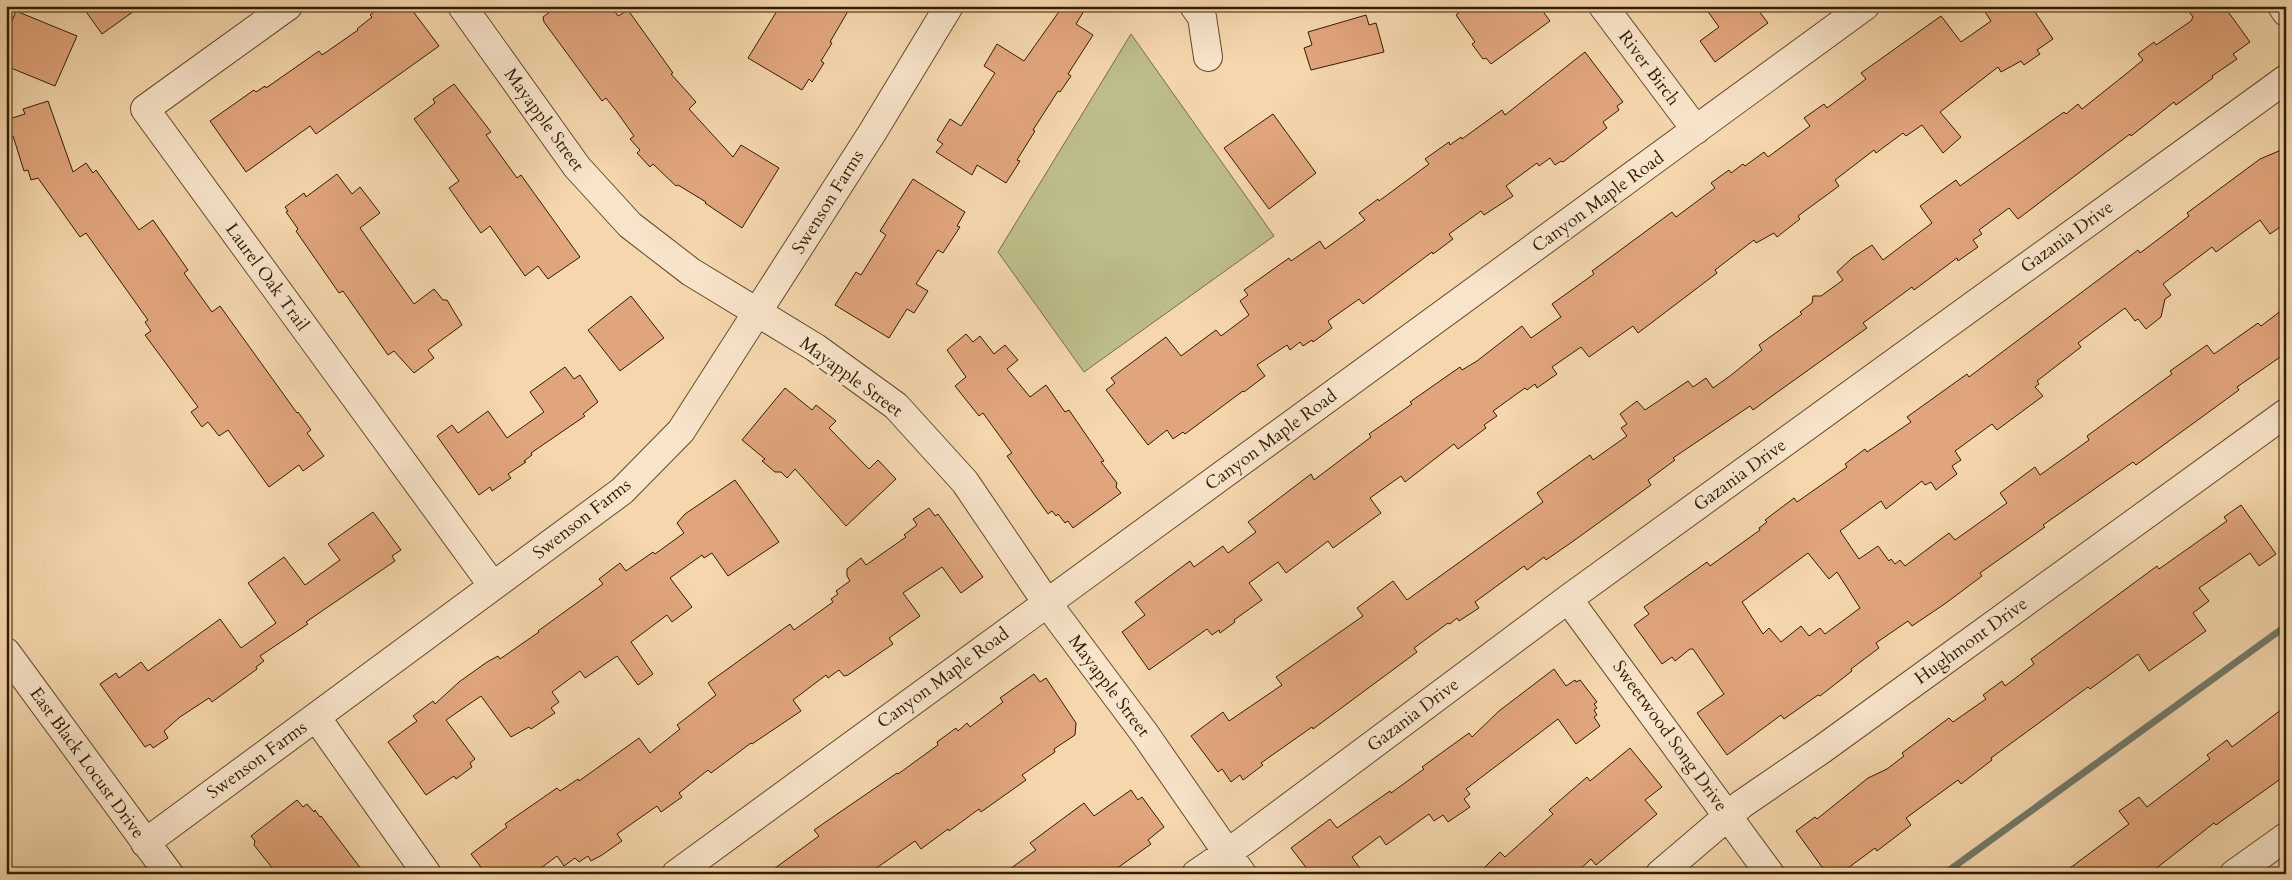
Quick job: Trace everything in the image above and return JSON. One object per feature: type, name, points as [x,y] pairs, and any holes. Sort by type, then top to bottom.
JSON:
[{"type":"street","name":"Laurel Oak Trail","points":[[288,6],[145,109],[493,586]]},
{"type":"street","name":"Mayapple Street","points":[[462,6],[577,167],[630,225],[691,272],[757,314],[816,348],[896,406],[965,482],[1046,603],[1145,734],[1235,863]]},
{"type":"street","name":"Swenson Farms","points":[[145,842],[622,491],[635,478],[680,431],[872,133],[949,6]]},
{"type":"street","points":[[1194,6],[1202,17],[1208,58]]},
{"type":"street","name":"River Birch","points":[[1603,6],[1696,130]]},
{"type":"street","name":"Canyon Maple Road","points":[[676,874],[1865,6]]},
{"type":"street","points":[[2282,6],[2286,12]]},
{"type":"street","name":"Gazania Drive","points":[[1196,874],[1235,863],[1568,599],[2286,79]]},
{"type":"street","name":"Hughmont Drive","points":[[1660,874],[1728,815],[2286,413]]},
{"type":"street","name":"Sweetwood Song Drive","points":[[1568,599],[1770,874]]},
{"type":"street","name":"East Black Locust Drive","points":[[6,652],[169,874]]},
{"type":"street","points":[[316,717],[427,874]]},
{"type":"street","points":[[2234,874],[2286,836]]},
{"type":"green space","points":[[1131,34],[1274,236],[1084,372],[998,252]]},
{"type":"building","points":[[82,6],[141,6],[102,34]]},
{"type":"building","points":[[381,6],[409,6],[439,46],[316,134],[310,126],[246,172],[210,121],[254,90],[256,92],[265,86],[266,88],[319,51],[322,55],[358,30],[372,17],[370,15]]},
{"type":"building","points":[[558,6],[611,6],[618,16],[628,10],[673,73],[671,74],[696,102],[689,109],[733,157],[741,145],[779,168],[742,228],[706,202],[678,185],[676,186],[653,164],[650,167],[637,153],[640,150],[630,139],[634,136],[617,112],[606,98],[602,101],[544,22],[543,17]]},
{"type":"building","points":[[780,6],[851,6],[821,61],[824,63],[812,82],[809,79],[802,90],[748,58]]},
{"type":"building","points":[[1063,6],[1087,6],[1076,24],[1093,35],[1068,74],[1071,76],[1060,92],[1058,91],[1033,130],[1035,131],[1017,160],[1020,161],[1006,183],[977,165],[972,175],[936,152],[943,144],[937,140],[950,119],[961,126],[995,73],[984,66],[997,44],[1024,61]]},
{"type":"building","points":[[1467,6],[1539,6],[1550,21],[1491,64],[1486,58],[1483,59],[1472,44],[1475,42],[1456,15]]},
{"type":"building","points":[[1704,6],[1755,6],[1768,23],[1715,62],[1700,41],[1719,27]]},
{"type":"building","points":[[1981,6],[2031,6],[2053,39],[2037,50],[2040,54],[2024,65],[2021,61],[2001,72],[1998,67],[1940,112],[1961,137],[1943,153],[1922,125],[1906,136],[1903,133],[1876,153],[1874,150],[1835,180],[1839,186],[1798,216],[1800,219],[1777,237],[1774,233],[1756,243],[1754,240],[1715,270],[1717,273],[1638,333],[1633,326],[1589,357],[1581,347],[1552,367],[1557,374],[1537,388],[1535,384],[1527,390],[1525,388],[1493,411],[1497,416],[1484,425],[1486,428],[1458,449],[1454,444],[1405,482],[1401,476],[1370,498],[1381,513],[1333,548],[1328,541],[1286,573],[1278,562],[1249,583],[1262,600],[1234,620],[1235,622],[1220,633],[1219,630],[1212,635],[1207,629],[1149,670],[1122,632],[1145,615],[1135,602],[1190,561],[1194,567],[1223,546],[1228,553],[1256,532],[1248,522],[1311,474],[1314,480],[1371,437],[1369,434],[1412,404],[1410,402],[1460,367],[1462,370],[1477,361],[1522,326],[1531,338],[1561,317],[1552,304],[1594,274],[1592,271],[1672,212],[1676,217],[1715,188],[1711,183],[1729,170],[1731,173],[1743,164],[1745,166],[1764,152],[1768,157],[1810,126],[1804,118],[1824,104],[1827,108],[1866,79],[1861,73],[1941,16],[1961,42],[1991,21]]},
{"type":"building","points":[[2185,6],[2224,6],[2250,42],[2233,54],[2237,59],[2212,76],[2213,78],[2176,105],[2174,102],[2018,219],[2009,208],[1979,230],[1982,234],[1973,240],[1978,247],[1958,261],[1957,258],[1914,290],[1912,287],[1863,323],[1867,328],[1753,410],[1750,406],[1673,458],[1675,460],[1648,480],[1651,485],[1572,542],[1546,560],[1544,557],[1527,570],[1524,566],[1475,602],[1479,608],[1459,621],[1457,618],[1450,624],[1448,623],[1414,648],[1417,652],[1313,729],[1312,727],[1261,763],[1263,765],[1243,780],[1240,775],[1231,782],[1222,769],[1218,772],[1191,736],[1223,712],[1229,721],[1282,685],[1276,677],[1363,616],[1357,608],[1393,581],[1407,600],[1543,502],[1537,493],[1590,455],[1593,460],[1627,436],[1621,428],[1627,424],[1620,414],[1637,401],[1645,410],[1688,381],[1693,387],[1706,378],[1713,388],[1730,376],[1762,350],[1759,345],[1802,314],[1800,312],[1812,303],[1813,296],[1821,296],[1843,280],[1837,272],[1852,258],[1872,245],[1883,260],[1932,223],[1920,206],[1956,180],[1960,186],[2064,112],[2066,114],[2078,104],[2082,109],[2126,74],[2143,60],[2138,54],[2154,42],[2156,45],[2191,21],[2193,17]]},
{"type":"building","points":[[16,11],[77,36],[55,86],[6,66],[6,36]]},
{"type":"building","points":[[1366,15],[1369,25],[1376,23],[1384,52],[1311,70],[1304,48],[1312,45],[1308,32]]},
{"type":"building","points":[[1585,52],[1623,102],[1617,106],[1619,110],[1603,122],[1607,128],[1563,162],[1561,161],[1555,165],[1550,158],[1539,166],[1537,163],[1506,186],[1513,196],[1484,215],[1481,211],[1449,234],[1453,239],[1433,254],[1432,252],[1363,304],[1359,299],[1328,321],[1332,328],[1313,342],[1312,340],[1303,346],[1300,342],[1290,350],[1287,345],[1257,365],[1265,376],[1185,434],[1183,432],[1173,439],[1167,430],[1148,445],[1106,390],[1115,383],[1111,378],[1166,337],[1181,356],[1216,330],[1221,336],[1249,315],[1240,301],[1248,295],[1244,290],[1289,258],[1291,261],[1320,241],[1325,249],[1365,220],[1359,213],[1378,199],[1379,201],[1429,164],[1425,159],[1449,142],[1450,145],[1461,137],[1462,139],[1502,110],[1505,115]]},
{"type":"building","points":[[454,84],[491,132],[486,135],[517,178],[521,175],[580,257],[548,279],[538,266],[525,276],[490,226],[481,233],[449,188],[459,181],[414,119],[435,103],[433,99]]},
{"type":"building","points":[[48,101],[73,172],[86,163],[93,173],[96,170],[139,230],[153,220],[188,270],[184,273],[212,312],[220,306],[311,430],[307,433],[324,456],[303,471],[299,465],[269,487],[228,430],[219,436],[208,422],[202,427],[191,412],[198,407],[145,335],[151,331],[145,322],[148,320],[86,233],[80,237],[38,178],[31,180],[28,170],[24,171],[13,136],[6,139],[6,120],[25,114],[23,109]]},
{"type":"building","points":[[1273,114],[1316,173],[1269,209],[1224,148]]},
{"type":"building","points":[[2286,148],[2286,223],[2270,234],[2260,220],[2216,252],[2212,247],[2163,284],[2171,295],[2165,299],[2161,317],[2146,329],[2138,319],[2135,321],[2125,308],[2078,343],[2081,347],[2037,381],[2039,384],[2035,387],[2043,396],[1997,430],[1992,424],[1955,451],[1961,460],[1952,466],[1957,474],[1936,490],[1931,482],[1925,485],[1922,481],[1886,509],[1881,501],[1840,531],[1859,559],[1878,546],[1889,561],[1891,559],[1895,564],[1900,560],[1905,566],[1949,533],[1955,540],[2007,503],[2000,493],[2035,467],[2040,475],[2089,440],[2087,436],[2172,374],[2170,371],[2207,345],[2214,354],[2258,323],[2261,326],[2286,307],[2286,353],[2237,387],[2239,390],[2136,465],[2133,462],[2043,525],[2045,527],[1980,573],[1982,576],[1946,603],[1912,626],[1908,621],[1876,643],[1879,648],[1820,696],[1818,695],[1784,719],[1781,715],[1727,755],[1697,713],[1724,694],[1693,649],[1690,649],[1675,661],[1672,657],[1662,664],[1634,625],[1649,614],[1644,607],[1707,562],[1710,566],[1760,530],[1759,528],[1767,522],[1765,520],[1794,498],[1797,502],[1847,467],[1845,464],[1865,449],[1867,452],[1911,422],[1907,417],[1967,374],[1969,377],[2138,250],[2140,253],[2189,216],[2187,213],[2260,159]],"holes":[[[1808,553],[1829,579],[1837,572],[1860,608],[1825,634],[1820,628],[1809,636],[1801,626],[1781,642],[1769,628],[1763,634],[1742,602]]]},
{"type":"building","points":[[337,174],[352,194],[360,187],[380,213],[360,228],[414,304],[434,289],[443,300],[447,300],[462,325],[428,350],[434,358],[414,373],[394,351],[388,355],[343,291],[339,293],[296,231],[298,229],[286,212],[288,211],[285,207],[304,193],[306,197]]},
{"type":"building","points":[[913,179],[965,212],[957,226],[960,227],[943,253],[938,250],[916,284],[928,291],[914,313],[907,309],[889,338],[835,305],[856,272],[861,275],[886,235],[880,231]]},
{"type":"building","points":[[631,296],[664,338],[620,371],[588,330]]},
{"type":"building","points":[[966,334],[973,342],[980,336],[994,354],[1005,345],[1018,360],[1007,369],[1030,397],[1046,385],[1065,412],[1069,410],[1104,461],[1101,462],[1117,483],[1116,487],[1121,493],[1073,528],[1068,521],[1065,523],[1058,514],[1056,516],[1052,511],[1048,514],[1007,456],[1012,453],[983,413],[979,416],[955,386],[966,377],[947,350]]},
{"type":"building","points":[[565,367],[574,379],[580,375],[598,402],[583,414],[585,416],[531,453],[532,455],[524,461],[526,462],[508,474],[511,478],[492,491],[490,487],[479,495],[437,436],[452,425],[458,433],[488,411],[507,438],[544,412],[530,392]]},
{"type":"building","points":[[785,388],[812,410],[816,405],[836,421],[829,428],[869,469],[878,460],[896,479],[846,526],[795,469],[787,478],[781,472],[775,472],[762,461],[765,459],[742,440]]},
{"type":"building","points":[[735,480],[779,542],[728,576],[712,553],[704,558],[702,555],[670,578],[692,607],[672,622],[667,615],[631,642],[653,674],[638,685],[617,656],[585,678],[580,671],[552,692],[559,702],[551,708],[555,713],[531,729],[529,727],[511,737],[481,696],[446,720],[475,759],[470,763],[472,767],[456,779],[454,776],[426,795],[388,742],[417,721],[413,716],[433,701],[435,704],[459,682],[487,662],[498,656],[500,659],[539,632],[603,584],[599,579],[620,563],[626,571],[653,552],[655,554],[684,533],[677,523],[685,514]]},
{"type":"building","points":[[2241,505],[2276,554],[2259,566],[2250,553],[2199,588],[2209,601],[2193,613],[2206,631],[2149,671],[2138,654],[2090,689],[2088,687],[1991,758],[1992,760],[1961,784],[1958,780],[1906,818],[1911,825],[1877,851],[1875,848],[1840,874],[1827,874],[1796,831],[1815,817],[1817,819],[1868,778],[1887,769],[1904,756],[1902,753],[1949,718],[1953,722],[1986,699],[1983,695],[2002,681],[2005,686],[2034,664],[2031,659],[2157,566],[2159,569],[2227,521],[2224,517]]},
{"type":"building","points":[[929,508],[935,516],[938,514],[983,577],[961,593],[942,567],[903,593],[920,616],[889,638],[893,644],[848,675],[844,676],[839,670],[828,678],[826,675],[793,700],[801,711],[751,743],[711,773],[708,770],[679,793],[682,797],[661,812],[657,806],[617,834],[622,841],[602,855],[591,861],[588,856],[579,862],[575,858],[564,866],[557,856],[533,874],[486,874],[471,854],[507,827],[505,824],[557,788],[560,791],[578,779],[579,781],[639,738],[650,753],[680,729],[677,725],[716,695],[708,683],[790,624],[794,630],[833,602],[831,599],[838,594],[836,591],[850,581],[847,576],[847,569],[861,558],[866,565],[906,537],[904,535],[917,525],[913,519]]},
{"type":"building","points":[[373,512],[401,550],[392,556],[395,561],[260,656],[264,661],[256,667],[257,669],[212,702],[209,698],[180,717],[164,731],[168,738],[153,748],[150,744],[145,747],[100,684],[116,673],[119,678],[141,662],[148,671],[220,619],[241,648],[276,623],[248,583],[284,557],[305,585],[340,560],[328,544]]},
{"type":"building","points":[[1554,669],[1566,686],[1575,680],[1576,682],[1580,680],[1597,702],[1594,704],[1597,708],[1594,710],[1597,715],[1594,717],[1600,726],[1576,744],[1558,719],[1466,789],[1470,794],[1464,799],[1470,807],[1448,822],[1443,815],[1434,821],[1429,814],[1386,845],[1380,836],[1352,857],[1364,874],[1311,874],[1291,848],[1330,819],[1337,828],[1390,791],[1391,793],[1424,769],[1422,767],[1469,733],[1472,737],[1499,711]]},
{"type":"building","points":[[1034,674],[1040,682],[1046,678],[1076,723],[1075,735],[1054,749],[1055,752],[1022,775],[1026,780],[981,812],[979,809],[921,849],[915,841],[868,874],[767,874],[819,836],[814,830],[898,774],[938,745],[937,742],[956,728],[958,731],[967,723],[970,727],[1003,702],[1000,698]]},
{"type":"building","points":[[2286,706],[2286,775],[2216,825],[2214,823],[2149,874],[2062,874],[2129,824],[2119,811],[2139,797],[2147,807],[2210,759],[2207,755],[2227,740],[2232,747]]},
{"type":"building","points":[[1630,748],[1662,787],[1645,800],[1657,814],[1596,865],[1591,859],[1575,874],[1478,874],[1500,852],[1505,857],[1553,814],[1549,810],[1587,777],[1590,781]]},
{"type":"building","points":[[1131,790],[1138,800],[1142,797],[1164,827],[1148,840],[1151,844],[1109,874],[1003,874],[1036,850],[1030,843],[1084,803],[1094,816]]},
{"type":"building","points":[[297,800],[303,807],[307,804],[314,812],[315,810],[321,816],[365,874],[277,874],[254,845],[255,841],[251,836]]},
{"type":"waterway","points":[[1944,874],[2286,626]]}]
